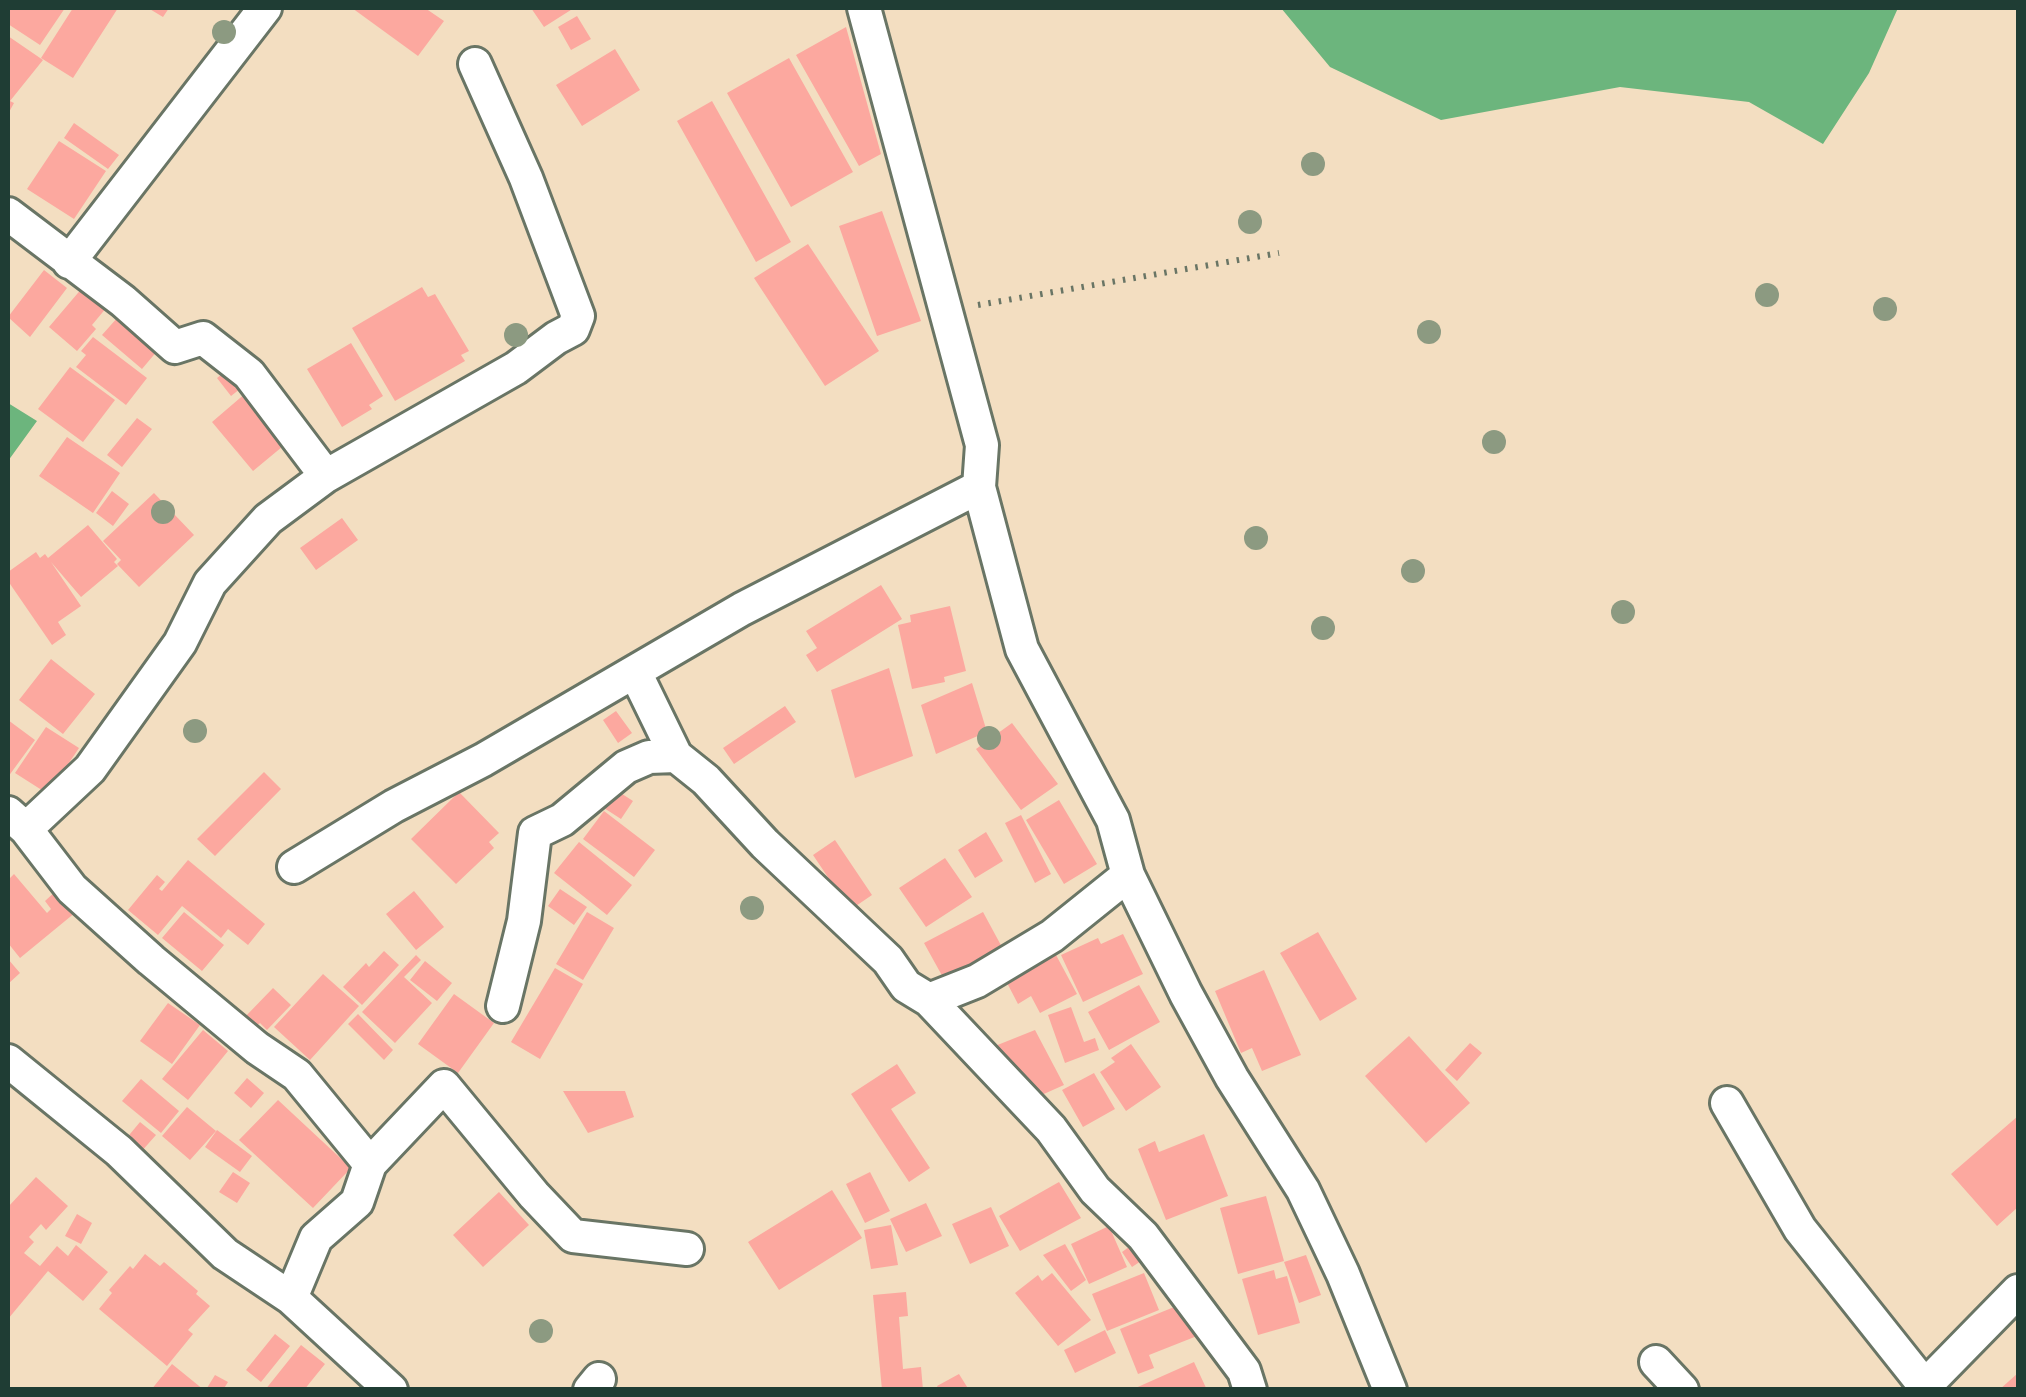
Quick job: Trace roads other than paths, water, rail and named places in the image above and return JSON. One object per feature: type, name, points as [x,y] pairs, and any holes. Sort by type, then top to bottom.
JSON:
[{"type":"street","points":[[68,262],[265,8]]},
{"type":"street","points":[[864,8],[982,445],[979,487],[1022,648],[1113,820],[1128,874],[1232,1078],[1303,1190],[1390,1390]]},
{"type":"street","points":[[370,1164],[297,1075],[227,1023],[72,889],[17,821],[100,756],[180,643],[210,583],[268,519],[326,476],[516,368],[573,329],[578,316],[526,178],[474,64]]},
{"type":"street","points":[[8,214],[124,301],[175,347],[204,338],[249,374],[326,476]]},
{"type":"street","points":[[294,867],[394,806],[483,760],[742,610],[979,487]]},
{"type":"street","points":[[635,672],[676,756],[706,780],[765,844],[888,960],[906,986],[929,1000],[1052,1129],[1095,1190],[1143,1236],[1244,1370],[1250,1390]]},
{"type":"street","points":[[503,1006],[524,921],[534,833],[562,820],[626,767],[649,757],[676,756]]},
{"type":"street","points":[[929,1000],[977,981],[1052,936],[1128,874]]},
{"type":"street","points":[[8,1061],[119,1151],[225,1254],[291,1298],[391,1390]]},
{"type":"street","points":[[291,1298],[316,1238],[358,1202],[370,1164],[444,1086],[572,1236],[687,1249]]},
{"type":"street","points":[[1727,1103],[1800,1230],[1927,1388],[2018,1291]]},
{"type":"street","points":[[1656,1362],[1682,1390]]}]
